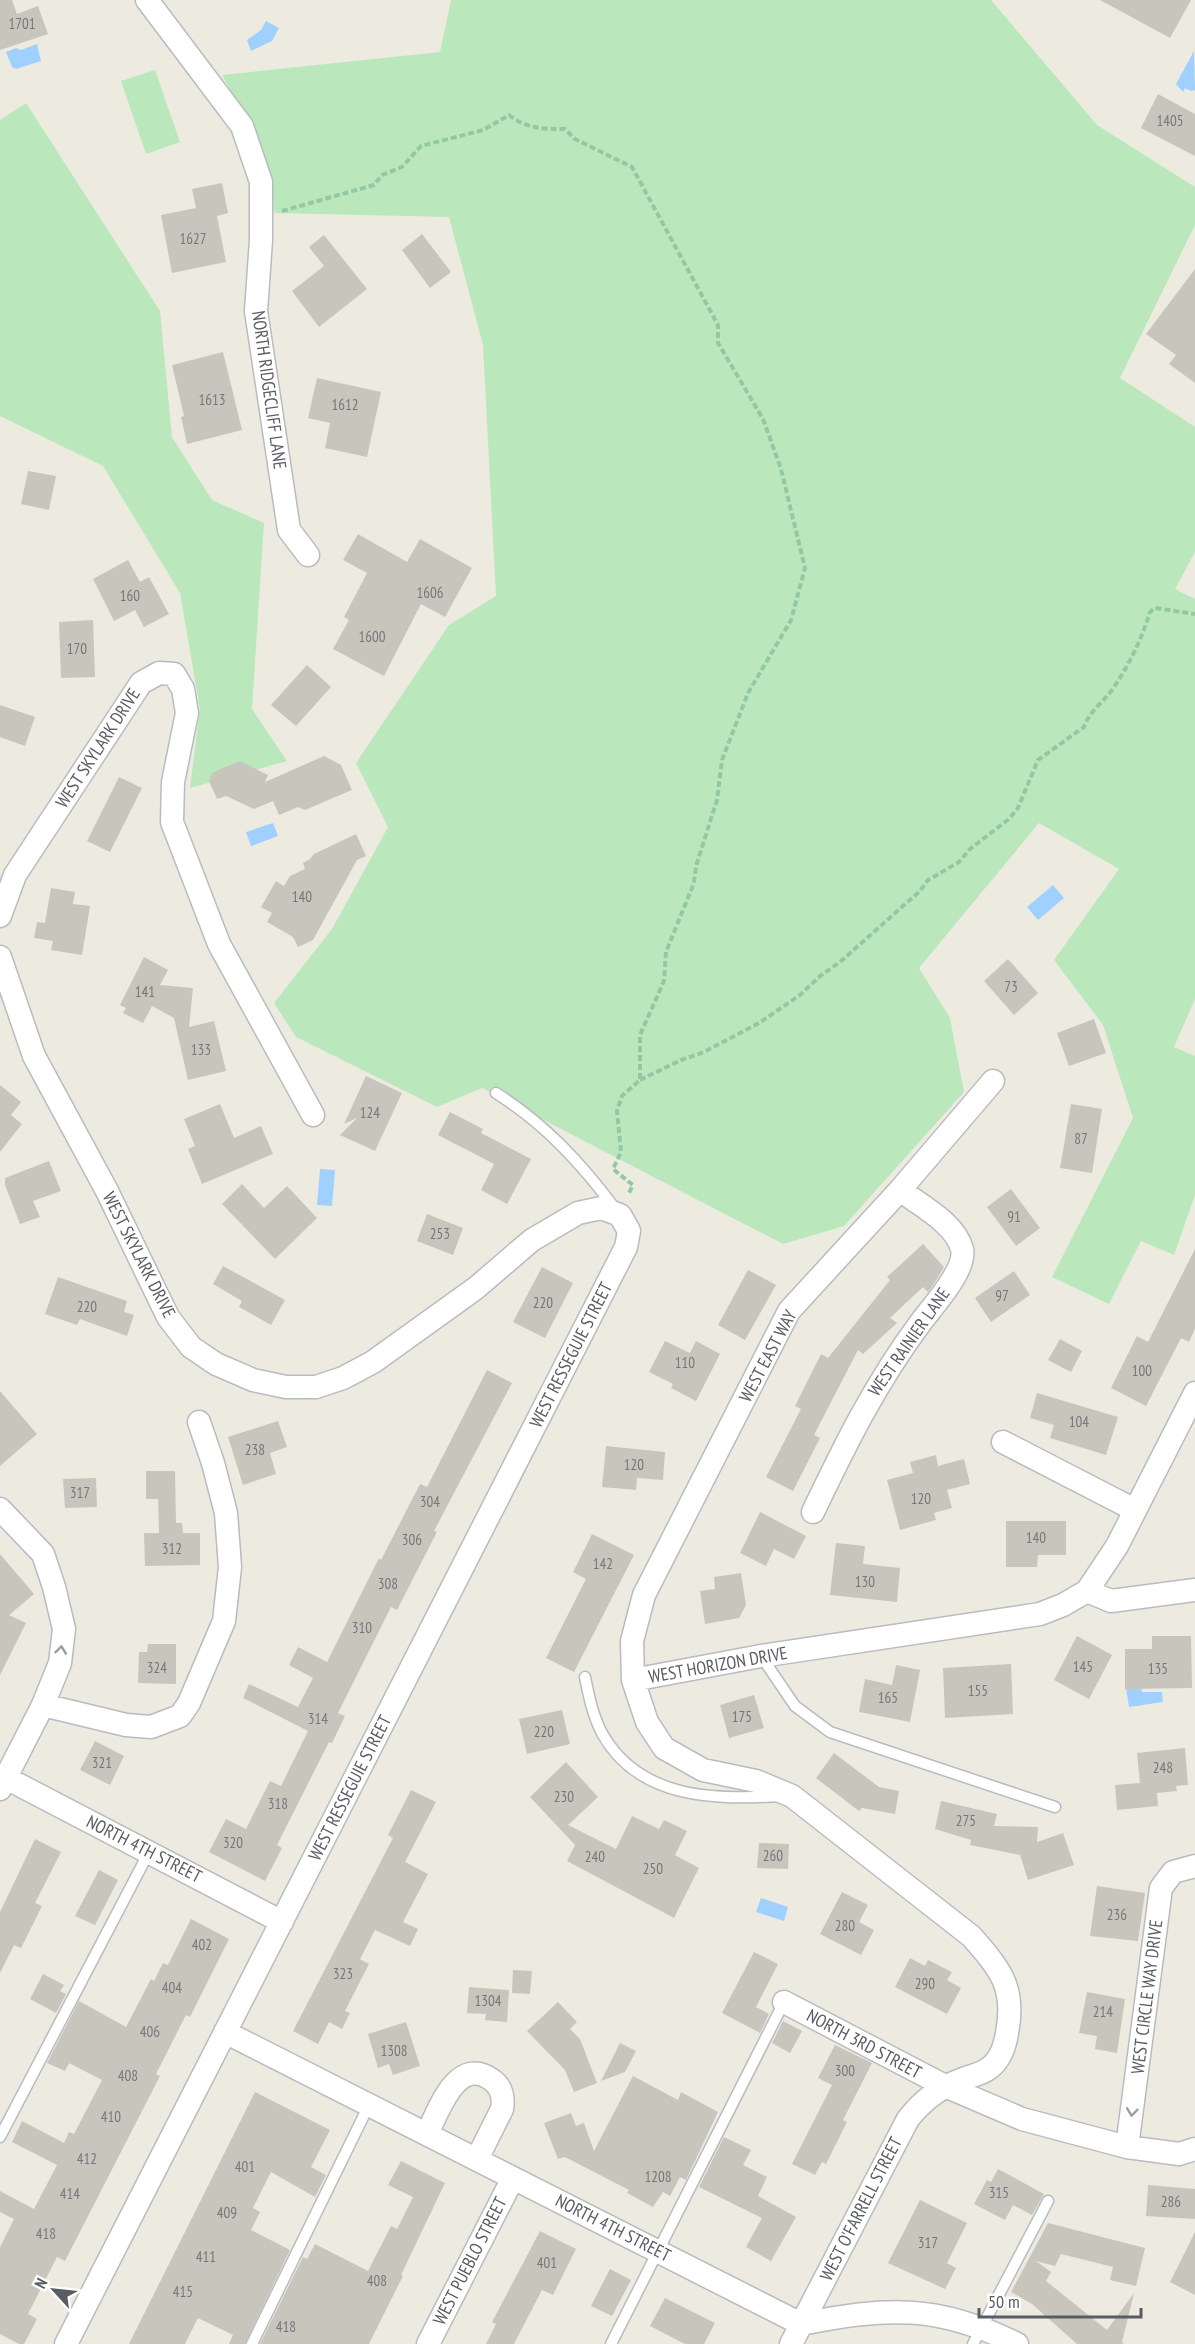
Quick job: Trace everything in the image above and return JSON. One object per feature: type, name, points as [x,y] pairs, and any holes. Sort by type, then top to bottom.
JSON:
[{"type":"street","name":"NORTH RIDGECLIFF LANE","points":[[147,0],[242,126],[261,182],[261,240],[256,311],[289,530],[308,555]]},
{"type":"street","name":"WEST SKYLARK DRIVE","points":[[0,916],[15,875],[141,683],[159,673],[174,674],[183,689],[187,713],[173,782],[172,822],[219,944],[313,1115]]},
{"type":"street","name":"WEST SKYLARK DRIVE","points":[[0,957],[34,1056],[107,1191],[168,1317],[191,1347],[216,1364],[253,1380],[286,1387],[306,1387],[343,1378],[373,1362],[477,1288],[532,1240],[578,1213],[601,1208],[624,1223]]},
{"type":"street","name":"WEST EAST WAY","points":[[633,1680],[632,1641],[644,1595],[789,1311],[900,1190],[993,1082]]},
{"type":"street","name":"WEST RAINIER LANE","points":[[813,1512],[858,1418],[888,1367],[959,1271],[963,1251],[954,1232],[900,1190]]},
{"type":"street","name":"WEST RESSEGUIE STREET","points":[[66,2344],[626,1247],[624,1223]]},
{"type":"street","name":"WEST HORIZON DRIVE","points":[[945,2086],[989,2069],[1001,2056],[1012,2008],[1009,1992],[994,1962],[971,1936],[792,1796],[756,1781],[704,1770],[664,1748],[647,1722],[633,1680],[761,1656],[1040,1614],[1063,1605],[1087,1591],[1117,1546],[1195,1393]]},
{"type":"street","points":[[43,1705],[126,1725],[151,1727],[180,1716],[189,1703],[224,1621],[230,1567],[226,1513],[199,1422]]},
{"type":"street","points":[[1003,1442],[1135,1510]]},
{"type":"street","points":[[0,1509],[43,1554],[64,1629],[60,1662],[43,1705],[3,1784]]},
{"type":"street","points":[[1087,1591],[1111,1601],[1195,1590]]},
{"type":"street","name":"NORTH 4TH STREET","points":[[3,1784],[149,1852],[282,1922]]},
{"type":"street","name":"WEST CIRCLE WAY DRIVE","points":[[1127,2147],[1161,1888],[1173,1872],[1195,1866]]},
{"type":"street","name":"NORTH 3RD STREET","points":[[784,2002],[945,2086]]},
{"type":"street","name":"NORTH 4TH STREET","points":[[225,2032],[801,2324]]},
{"type":"street","points":[[427,2134],[456,2080],[472,2074],[491,2079],[502,2094],[502,2109],[477,2159]]},
{"type":"street","points":[[945,2086],[1022,2119],[1127,2147],[1179,2154],[1195,2149]]},
{"type":"street","name":"WEST O'FARRELL STREET","points":[[791,2344],[908,2119],[924,2100],[945,2086]]},
{"type":"street","name":"WEST PUEBLO STREET","points":[[428,2344],[513,2178]]},
{"type":"street","points":[[801,2324],[892,2312],[948,2316],[977,2335],[1017,2344]]},
{"type":"lane","points":[[496,1093],[523,1110],[581,1164],[624,1223]]},
{"type":"lane","points":[[761,1656],[795,1706],[830,1732],[1055,1807]]},
{"type":"lane","points":[[585,1677],[592,1708],[603,1736],[629,1765],[654,1785],[694,1795],[749,1798],[792,1796]]},
{"type":"lane","points":[[0,2137],[149,1852]]},
{"type":"lane","points":[[611,2344],[784,2002]]},
{"type":"lane","points":[[252,2344],[369,2105]]},
{"type":"lane","points":[[977,2335],[1048,2201]]},
{"type":"path","points":[[275,213],[374,185],[382,176],[402,167],[421,146],[483,130],[509,115],[537,129],[565,129],[574,138],[632,167],[718,325],[718,344],[763,419],[781,469],[805,568],[791,620],[748,693],[722,760],[717,800],[696,866],[694,883],[666,952],[664,981],[640,1035],[640,1080]]},
{"type":"path","points":[[624,1223],[633,1185],[613,1169],[621,1152],[617,1111],[622,1096],[640,1080],[681,1060],[704,1052],[759,1023],[800,995],[920,891],[928,880],[959,862],[970,849],[1009,819],[1018,808],[1038,760],[1075,735],[1114,687],[1137,649],[1150,612],[1155,608],[1195,614]]},
{"type":"green space","points":[[451,0],[991,0],[1097,125],[1195,187],[1195,225],[1120,378],[1195,427],[1195,552],[1175,589],[1195,599],[1195,999],[1174,1047],[1195,1056],[1195,1195],[1174,1255],[1141,1241],[1109,1304],[1052,1277],[1133,1118],[1103,1025],[1054,960],[1119,869],[1039,823],[919,968],[950,1018],[964,1092],[844,1226],[783,1244],[482,1088],[437,1107],[296,1037],[274,1003],[332,929],[388,827],[356,763],[449,625],[496,596],[483,345],[449,217],[275,213],[260,143],[222,75],[440,52]]},
{"type":"green space","points":[[155,70],[180,142],[146,154],[121,81]]},
{"type":"green space","points":[[26,103],[160,311],[172,437],[212,500],[264,523],[252,709],[287,761],[190,788],[200,709],[180,593],[103,466],[0,416],[0,120]]},
{"type":"water","points":[[266,21],[279,28],[272,41],[251,51],[247,40],[261,30]]},
{"type":"water","points":[[37,44],[41,61],[16,69],[12,67],[6,52],[16,48],[21,50]]},
{"type":"water","points":[[1194,51],[1195,90],[1185,88],[1183,92],[1176,84]]},
{"type":"water","points":[[273,823],[278,836],[251,846],[246,832]]},
{"type":"water","points":[[1053,885],[1064,898],[1038,920],[1027,907]]},
{"type":"water","points":[[320,1169],[335,1170],[332,1206],[317,1205]]},
{"type":"water","points":[[1141,1686],[1142,1692],[1162,1692],[1163,1702],[1129,1707],[1126,1688]]},
{"type":"water","points":[[761,1898],[788,1907],[784,1921],[756,1912]]},
{"type":"building","points":[[0,0],[12,0],[17,14],[38,6],[48,34],[0,50]]},
{"type":"building","points":[[1100,0],[1191,0],[1170,38]]},
{"type":"building","points":[[1158,94],[1195,114],[1195,156],[1141,128]]},
{"type":"building","points":[[222,183],[228,213],[217,216],[226,262],[172,273],[161,215],[196,208],[192,189]]},
{"type":"building","points":[[422,234],[451,272],[430,288],[402,250]]},
{"type":"building","points":[[324,235],[367,289],[319,327],[292,291],[324,266],[309,247]]},
{"type":"building","points":[[1195,269],[1195,383],[1169,364],[1176,355],[1146,334]]},
{"type":"building","points":[[223,352],[242,430],[187,444],[181,417],[184,416],[172,365]]},
{"type":"building","points":[[317,378],[381,392],[367,457],[325,448],[330,423],[308,418]]},
{"type":"building","points":[[28,471],[56,476],[49,510],[21,504]]},
{"type":"building","points":[[358,534],[407,562],[420,539],[472,568],[445,617],[421,604],[384,676],[333,649],[349,620],[344,617],[367,573],[343,560]]},
{"type":"building","points":[[128,560],[140,582],[149,577],[169,614],[144,627],[135,610],[114,621],[93,579]]},
{"type":"building","points":[[93,620],[95,677],[61,678],[59,622]]},
{"type":"building","points":[[307,665],[331,687],[296,726],[271,705]]},
{"type":"building","points":[[0,705],[35,717],[25,746],[0,737]]},
{"type":"building","points":[[324,756],[341,765],[352,790],[305,810],[298,807],[279,815],[273,801],[254,809],[226,796],[217,799],[209,781],[212,773],[240,761],[268,775],[265,782]]},
{"type":"building","points":[[119,777],[142,788],[110,852],[87,841]]},
{"type":"building","points":[[356,834],[366,856],[357,860],[313,940],[298,947],[293,937],[267,922],[272,913],[261,907],[276,881],[284,886],[290,876],[305,869],[303,863],[314,854]]},
{"type":"building","points":[[51,888],[75,892],[73,904],[90,906],[82,955],[51,950],[53,941],[34,938],[37,922],[45,923]]},
{"type":"building","points":[[144,957],[168,970],[160,985],[193,988],[189,1027],[214,1021],[226,1071],[188,1080],[174,1018],[152,1006],[143,1023],[123,1013],[126,1008],[120,1005]]},
{"type":"building","points":[[1008,959],[1038,993],[1014,1015],[984,981]]},
{"type":"building","points":[[1094,1019],[1106,1053],[1069,1066],[1057,1033]]},
{"type":"building","points":[[366,1076],[402,1093],[375,1151],[340,1135],[357,1118],[344,1124]]},
{"type":"building","points":[[0,1085],[21,1102],[11,1115],[22,1124],[0,1152]]},
{"type":"building","points":[[220,1104],[234,1138],[261,1126],[273,1154],[202,1184],[188,1149],[195,1146],[184,1119]]},
{"type":"building","points":[[1071,1104],[1102,1109],[1092,1173],[1060,1168]]},
{"type":"building","points":[[450,1112],[483,1129],[481,1133],[531,1159],[507,1204],[481,1190],[494,1164],[438,1135]]},
{"type":"building","points":[[49,1161],[61,1191],[33,1201],[40,1217],[20,1224],[5,1185],[5,1178]]},
{"type":"building","points":[[242,1184],[264,1208],[287,1186],[317,1218],[275,1259],[222,1204]]},
{"type":"building","points":[[1011,1189],[1040,1228],[1016,1246],[987,1207]]},
{"type":"building","points":[[427,1214],[463,1228],[453,1255],[417,1241]]},
{"type":"building","points":[[923,1244],[944,1267],[937,1279],[928,1292],[923,1287],[890,1318],[897,1323],[863,1354],[858,1350],[814,1435],[820,1438],[793,1491],[766,1477],[801,1409],[795,1406],[821,1354],[828,1358],[890,1280],[887,1277]]},
{"type":"building","points":[[1195,1249],[1195,1329],[1189,1342],[1181,1338],[1146,1406],[1111,1388],[1137,1336],[1148,1342]]},
{"type":"building","points":[[223,1266],[285,1300],[271,1325],[239,1307],[242,1301],[213,1284]]},
{"type":"building","points":[[542,1267],[573,1283],[545,1338],[513,1322]]},
{"type":"building","points":[[748,1270],[776,1285],[745,1340],[718,1325]]},
{"type":"building","points":[[1014,1271],[1030,1295],[991,1322],[975,1298]]},
{"type":"building","points":[[58,1277],[127,1301],[124,1312],[134,1315],[127,1336],[80,1319],[77,1325],[45,1314]]},
{"type":"building","points":[[1060,1339],[1082,1351],[1071,1372],[1048,1360]]},
{"type":"building","points":[[665,1341],[690,1353],[696,1341],[720,1354],[696,1401],[671,1388],[673,1384],[649,1372]]},
{"type":"building","points":[[487,1370],[512,1383],[434,1531],[437,1532],[397,1610],[391,1607],[338,1713],[345,1716],[332,1743],[329,1742],[277,1845],[282,1848],[265,1881],[209,1852],[226,1819],[246,1829],[270,1781],[281,1786],[308,1731],[243,1698],[249,1684],[298,1707],[313,1678],[289,1665],[298,1647],[327,1662],[379,1558],[381,1560],[420,1484],[427,1487]]},
{"type":"building","points":[[0,1391],[37,1434],[0,1466]]},
{"type":"building","points":[[1037,1393],[1118,1417],[1106,1455],[1050,1438],[1054,1425],[1030,1418]]},
{"type":"building","points":[[278,1421],[287,1447],[270,1453],[276,1474],[243,1485],[228,1437]]},
{"type":"building","points":[[606,1446],[665,1452],[663,1480],[637,1478],[636,1490],[602,1487]]},
{"type":"building","points":[[936,1455],[938,1466],[964,1459],[970,1484],[947,1490],[952,1508],[934,1513],[936,1520],[900,1530],[887,1480],[913,1473],[910,1462]]},
{"type":"building","points":[[146,1471],[175,1471],[176,1523],[182,1523],[183,1533],[200,1533],[200,1565],[145,1566],[144,1533],[159,1533],[158,1499],[146,1499]]},
{"type":"building","points":[[96,1478],[97,1507],[65,1508],[63,1479]]},
{"type":"building","points":[[760,1512],[806,1536],[794,1559],[774,1549],[766,1566],[740,1553]]},
{"type":"building","points":[[1006,1521],[1066,1521],[1066,1555],[1038,1555],[1037,1567],[1006,1567]]},
{"type":"building","points":[[592,1534],[634,1555],[574,1672],[546,1658],[586,1579],[573,1572]]},
{"type":"building","points":[[836,1543],[865,1546],[863,1564],[900,1568],[897,1602],[830,1595]]},
{"type":"building","points":[[0,1554],[34,1594],[9,1615],[26,1623],[0,1675]]},
{"type":"building","points":[[741,1573],[746,1605],[739,1618],[705,1624],[700,1591],[715,1589],[714,1577]]},
{"type":"building","points":[[1077,1636],[1112,1655],[1089,1699],[1054,1680]]},
{"type":"building","points":[[1152,1636],[1191,1636],[1192,1688],[1125,1689],[1125,1649],[1152,1649]]},
{"type":"building","points":[[148,1644],[176,1644],[176,1684],[138,1683],[139,1652],[147,1652]]},
{"type":"building","points":[[1011,1664],[1013,1714],[945,1718],[943,1668]]},
{"type":"building","points":[[896,1665],[920,1670],[910,1722],[859,1712],[865,1679],[892,1685]]},
{"type":"building","points":[[754,1695],[764,1728],[729,1738],[720,1705]]},
{"type":"building","points":[[562,1710],[570,1744],[527,1754],[519,1719]]},
{"type":"building","points":[[95,1741],[124,1756],[110,1785],[80,1770]]},
{"type":"building","points":[[1185,1748],[1188,1785],[1176,1786],[1177,1791],[1157,1793],[1158,1806],[1117,1810],[1115,1785],[1140,1783],[1137,1753]]},
{"type":"building","points":[[834,1753],[879,1787],[899,1791],[895,1814],[862,1808],[859,1811],[816,1778]]},
{"type":"building","points":[[566,1762],[598,1797],[568,1825],[616,1849],[632,1816],[659,1829],[664,1820],[687,1831],[675,1855],[699,1868],[674,1918],[567,1861],[575,1845],[530,1797]]},
{"type":"building","points":[[411,1790],[436,1802],[405,1862],[428,1874],[403,1922],[418,1929],[410,1946],[375,1930],[360,1959],[369,1964],[345,2011],[350,2013],[342,2029],[329,2022],[318,2044],[293,2031],[393,1838],[388,1835]]},
{"type":"building","points":[[941,1801],[997,1814],[994,1826],[1038,1827],[1037,1842],[1063,1833],[1074,1865],[1028,1880],[1020,1855],[970,1845],[971,1840],[935,1829]]},
{"type":"building","points":[[35,1839],[61,1852],[35,1903],[42,1906],[21,1948],[14,1945],[0,1973],[0,1912]]},
{"type":"building","points":[[759,1843],[789,1844],[788,1869],[757,1868]]},
{"type":"building","points":[[99,1870],[118,1880],[95,1925],[75,1916]]},
{"type":"building","points":[[1097,1886],[1145,1893],[1138,1941],[1090,1936]]},
{"type":"building","points":[[842,1892],[868,1905],[859,1922],[874,1930],[861,1955],[820,1934]]},
{"type":"building","points":[[191,1919],[229,1939],[190,2017],[186,2015],[156,2074],[160,2076],[65,2261],[57,2257],[28,2314],[37,2319],[24,2344],[19,2344],[0,2334],[0,2247],[14,2219],[0,2212],[0,2191],[34,2209],[57,2165],[12,2142],[22,2121],[64,2143],[69,2132],[74,2134],[102,2080],[69,2063],[65,2071],[47,2063],[79,2001],[126,2027],[151,1979],[154,1981],[163,1963],[168,1965]]},
{"type":"building","points":[[754,1952],[778,1964],[756,2007],[769,2014],[760,2033],[722,2013]]},
{"type":"building","points":[[910,1958],[925,1966],[928,1960],[952,1972],[947,1980],[961,1988],[947,2014],[895,1987]]},
{"type":"building","points":[[513,1970],[532,1971],[530,1994],[512,1993]]},
{"type":"building","points":[[43,1974],[64,1985],[60,1991],[66,1994],[56,2013],[30,1999]]},
{"type":"building","points":[[469,1987],[509,1990],[507,2022],[485,2020],[486,2014],[467,2013]]},
{"type":"building","points":[[1087,1992],[1125,1999],[1117,2053],[1095,2049],[1097,2036],[1079,2033]]},
{"type":"building","points":[[558,2002],[577,2022],[570,2029],[580,2039],[597,2083],[574,2092],[565,2070],[527,2031]]},
{"type":"building","points":[[783,2021],[802,2031],[790,2053],[772,2043]]},
{"type":"building","points":[[406,2022],[420,2066],[393,2075],[389,2064],[378,2068],[368,2034]]},
{"type":"building","points":[[620,2043],[636,2051],[625,2072],[601,2081]]},
{"type":"building","points":[[835,2045],[872,2063],[843,2120],[847,2122],[826,2164],[822,2162],[815,2175],[792,2164],[832,2085],[818,2078]]},
{"type":"building","points":[[633,2076],[678,2100],[681,2092],[718,2112],[686,2180],[680,2177],[670,2196],[663,2192],[653,2207],[627,2193],[629,2190],[565,2157],[558,2159],[544,2123],[571,2113],[576,2126],[584,2123],[594,2151]]},
{"type":"building","points":[[255,2092],[330,2130],[311,2167],[326,2175],[315,2197],[271,2172],[253,2208],[260,2212],[251,2230],[290,2250],[245,2344],[229,2344],[233,2335],[198,2318],[185,2344],[129,2344]]},
{"type":"building","points":[[724,2137],[751,2150],[743,2165],[767,2177],[758,2196],[796,2217],[771,2261],[746,2247],[762,2218],[699,2187]]},
{"type":"building","points":[[401,2161],[445,2183],[369,2344],[260,2344],[303,2257],[307,2259],[315,2244],[368,2271],[391,2226],[397,2229],[413,2197],[388,2185]]},
{"type":"building","points":[[998,2169],[1044,2194],[1032,2215],[1013,2205],[1005,2220],[974,2204],[987,2180],[991,2182]]},
{"type":"building","points":[[1148,2185],[1195,2189],[1195,2219],[1146,2216]]},
{"type":"building","points":[[920,2200],[967,2223],[947,2263],[956,2268],[945,2289],[888,2263]]},
{"type":"building","points":[[1048,2223],[1145,2248],[1136,2286],[1110,2280],[1113,2267],[1061,2254],[1055,2266],[1036,2261],[1051,2272],[1046,2281],[1107,2330],[1134,2293],[1122,2342],[1124,2344],[1077,2344],[1032,2304],[1011,2292]]},
{"type":"building","points":[[540,2231],[576,2249],[553,2295],[542,2290],[514,2344],[486,2344],[496,2324],[492,2322]]},
{"type":"building","points":[[1195,2232],[1195,2295],[1170,2282]]},
{"type":"building","points":[[610,2269],[631,2280],[612,2316],[591,2306]]},
{"type":"building","points":[[665,2298],[715,2323],[704,2344],[685,2344],[650,2326]]}]
